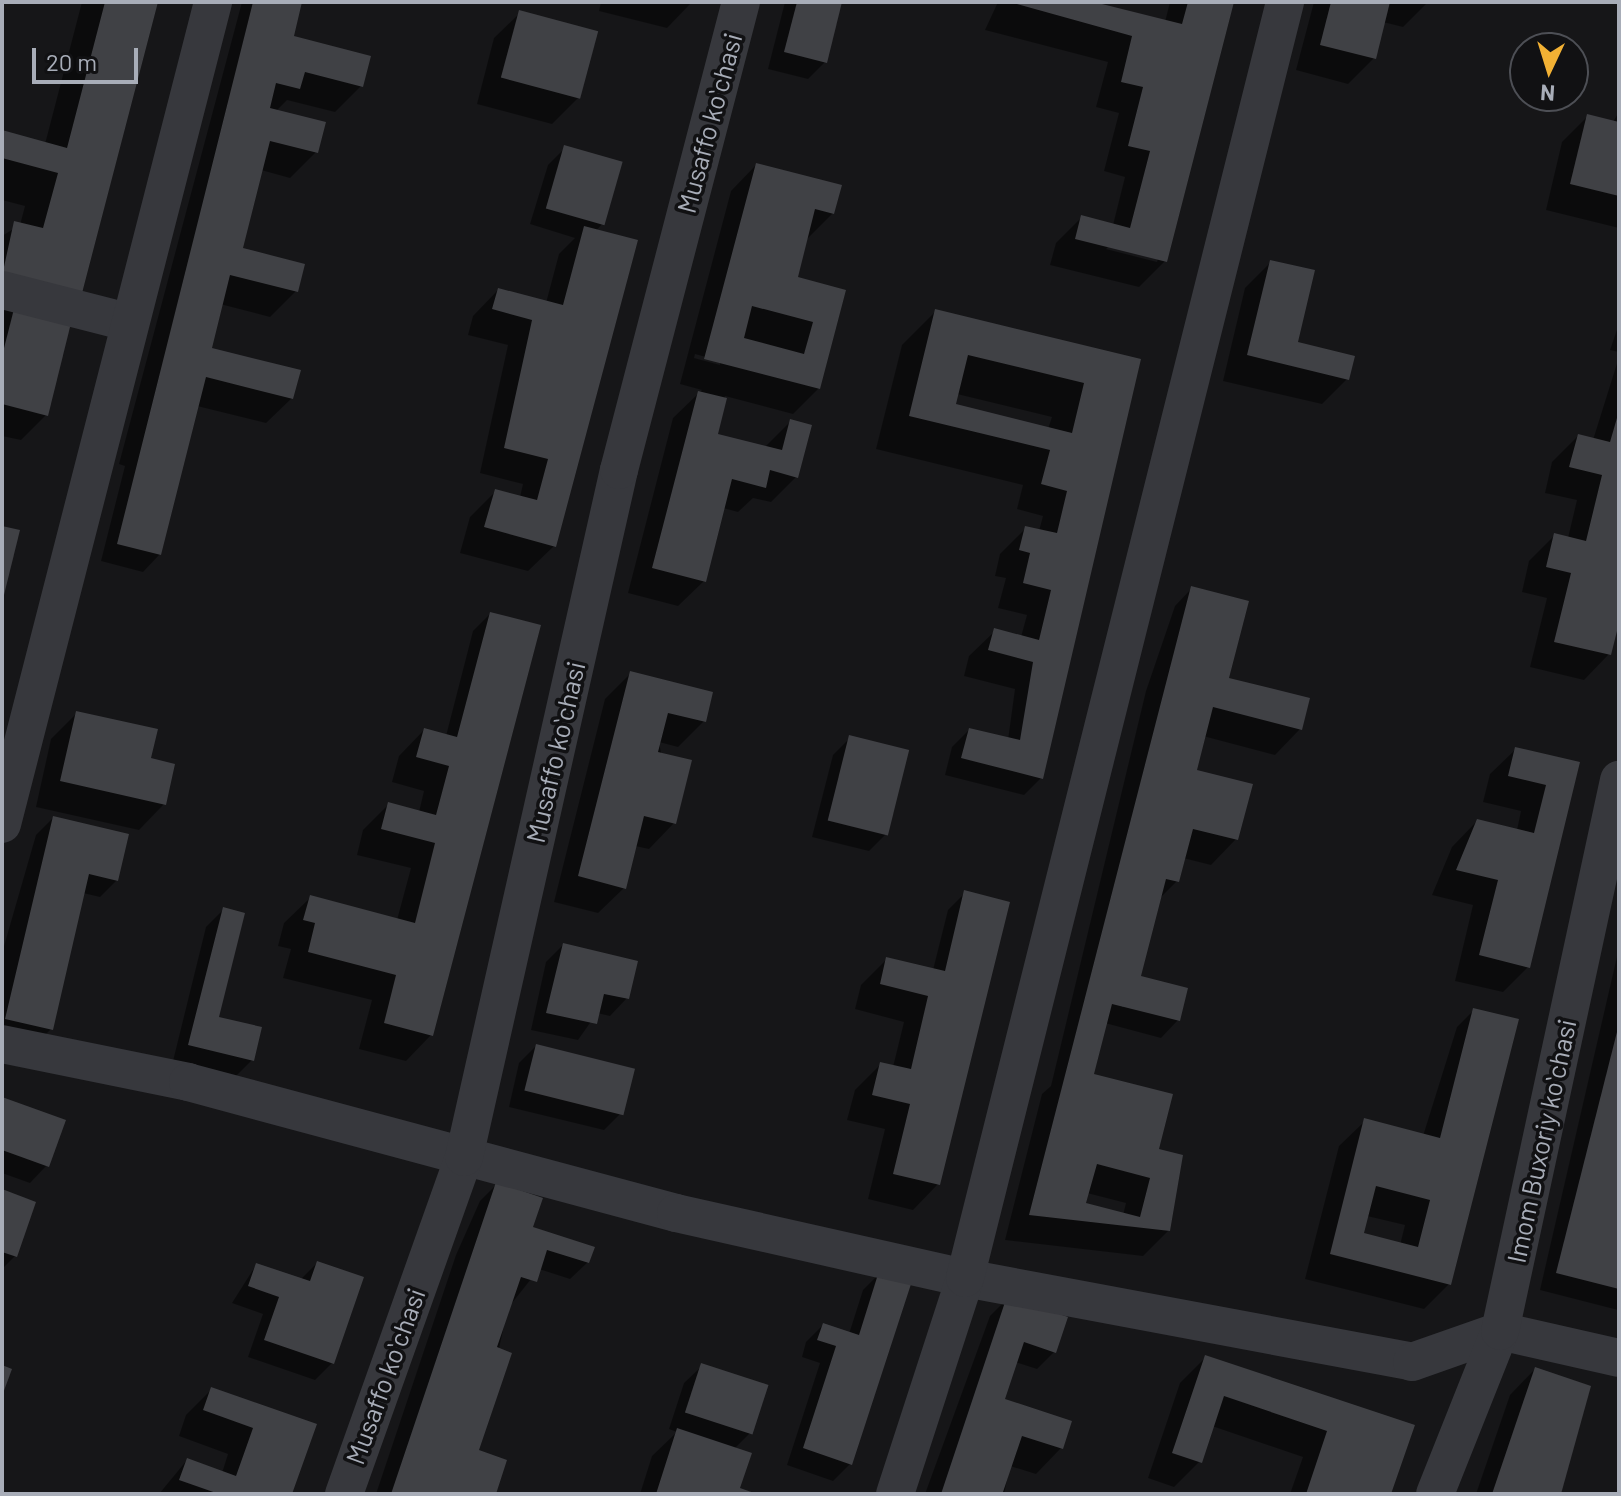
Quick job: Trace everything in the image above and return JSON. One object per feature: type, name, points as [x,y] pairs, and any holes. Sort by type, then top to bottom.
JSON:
[{"type":"street","points":[[2,824],[128,322],[213,2]]},
{"type":"street","name":"Musaffo koʻchasi","points":[[344,1494],[464,1157],[619,470],[741,2]]},
{"type":"street","points":[[895,1494],[965,1278],[1285,2]]},
{"type":"street","points":[[2,290],[128,322]]},
{"type":"street","name":"Imom Buxoriy koʻchasi","points":[[1435,1494],[1500,1331],[1619,780]]},
{"type":"street","points":[[2,1044],[188,1082],[464,1157],[965,1278],[1412,1362],[1500,1331],[1619,1358]]},
{"type":"building","points":[[105,2],[158,2],[81,297],[2,276],[14,221],[43,228],[58,173],[2,158],[2,130],[67,148]]},
{"type":"building","points":[[253,2],[302,2],[294,36],[371,56],[363,87],[305,72],[300,89],[276,83],[270,108],[326,122],[318,153],[270,141],[243,248],[305,264],[298,292],[230,275],[212,348],[301,370],[293,399],[206,377],[161,555],[117,544]]},
{"type":"building","points":[[797,2],[842,2],[827,63],[784,52]]},
{"type":"building","points":[[1010,2],[1094,2],[1182,24],[1188,2],[1234,2],[1167,262],[1075,239],[1081,215],[1130,228],[1150,151],[1128,146],[1143,87],[1121,82],[1132,36]]},
{"type":"building","points":[[1331,2],[1390,2],[1376,59],[1320,45]]},
{"type":"building","points":[[519,10],[598,31],[580,99],[501,78]]},
{"type":"building","points":[[1587,114],[1619,122],[1619,196],[1570,184]]},
{"type":"building","points":[[564,145],[623,162],[604,225],[546,208]]},
{"type":"building","points":[[756,163],[842,185],[834,214],[815,209],[798,277],[846,290],[820,389],[704,359]],"holes":[[[752,306],[813,322],[804,354],[744,338]]]},
{"type":"building","points":[[584,226],[638,240],[556,547],[484,527],[495,489],[537,500],[548,459],[504,448],[532,320],[492,309],[498,288],[563,305]]},
{"type":"building","points":[[1270,260],[1315,270],[1298,342],[1355,356],[1349,380],[1247,355]]},
{"type":"building","points":[[15,305],[72,319],[48,416],[2,404],[2,356]]},
{"type":"building","points":[[935,309],[1141,359],[1043,779],[961,758],[969,728],[1020,740],[1033,662],[988,650],[994,628],[1039,640],[1051,590],[1023,583],[1030,553],[1019,550],[1025,526],[1057,533],[1067,491],[1041,484],[1050,450],[909,416]],"holes":[[[968,355],[1084,383],[1072,433],[956,404]]]},
{"type":"building","points":[[698,391],[727,398],[718,434],[782,450],[790,419],[812,425],[798,478],[770,470],[766,488],[732,479],[706,582],[652,568]]},
{"type":"building","points":[[1619,411],[1619,623],[1611,655],[1554,642],[1571,573],[1546,567],[1554,533],[1586,541],[1602,475],[1569,467],[1578,434],[1610,442]]},
{"type":"building","points":[[2,526],[20,530],[3,599],[2,599]]},
{"type":"building","points":[[1191,586],[1249,601],[1229,678],[1310,698],[1302,730],[1213,707],[1197,770],[1253,784],[1238,840],[1193,829],[1179,882],[1166,879],[1141,976],[1188,988],[1180,1021],[1112,1004],[1094,1074],[1173,1094],[1159,1149],[1183,1155],[1170,1231],[1029,1215]],"holes":[[[1097,1164],[1150,1178],[1140,1217],[1086,1203]]]},
{"type":"building","points":[[490,612],[541,625],[433,1036],[384,1023],[396,975],[308,952],[315,923],[303,920],[310,895],[415,923],[435,843],[381,829],[388,802],[436,815],[449,766],[416,757],[424,728],[457,737]]},
{"type":"building","points":[[630,671],[713,692],[706,722],[668,713],[658,752],[692,760],[676,824],[644,816],[626,889],[578,876]]},
{"type":"building","points":[[76,711],[158,729],[151,758],[175,764],[166,805],[60,781]]},
{"type":"building","points":[[849,735],[909,750],[888,835],[828,820]]},
{"type":"building","points":[[1515,747],[1580,762],[1530,968],[1479,955],[1498,880],[1456,870],[1477,819],[1534,833],[1546,785],[1508,776]]},
{"type":"building","points":[[53,816],[129,834],[118,881],[89,874],[53,1030],[5,1019]]},
{"type":"building","points":[[964,890],[1010,902],[940,1185],[893,1174],[910,1104],[872,1095],[880,1062],[911,1069],[928,996],[880,984],[886,957],[945,971]]},
{"type":"building","points":[[223,907],[245,913],[219,1017],[262,1027],[254,1061],[188,1045]]},
{"type":"building","points":[[563,943],[638,961],[629,999],[604,994],[597,1024],[546,1013]]},
{"type":"building","points":[[1473,1008],[1519,1019],[1451,1285],[1330,1254],[1364,1118],[1440,1138]],"holes":[[[1376,1186],[1430,1200],[1418,1247],[1364,1233]]]},
{"type":"building","points":[[1619,1024],[1619,1289],[1556,1273]]},
{"type":"building","points":[[536,1044],[635,1069],[623,1115],[524,1091]]},
{"type":"building","points":[[2,1097],[66,1120],[49,1167],[2,1150]]},
{"type":"building","points":[[496,1182],[543,1198],[533,1227],[595,1247],[589,1263],[547,1250],[537,1282],[521,1277],[497,1347],[512,1353],[479,1450],[507,1460],[496,1494],[391,1494]]},
{"type":"building","points":[[2,1189],[36,1202],[17,1257],[2,1252]]},
{"type":"building","points":[[317,1261],[364,1277],[334,1364],[264,1340],[279,1297],[248,1286],[256,1263],[310,1281]]},
{"type":"building","points":[[879,1271],[912,1281],[852,1465],[803,1448],[836,1346],[817,1340],[823,1323],[859,1335]]},
{"type":"building","points":[[1007,1296],[1068,1317],[1056,1353],[1024,1342],[1005,1399],[1072,1421],[1063,1449],[1022,1436],[1003,1492],[1009,1494],[941,1494]]},
{"type":"building","points":[[1205,1355],[1415,1425],[1391,1494],[1306,1494],[1327,1431],[1224,1396],[1202,1463],[1172,1453]]},
{"type":"building","points":[[701,1363],[769,1385],[752,1434],[685,1412]]},
{"type":"building","points":[[2,1365],[12,1369],[2,1396]]},
{"type":"building","points":[[1535,1367],[1591,1386],[1561,1494],[1492,1494]]},
{"type":"building","points":[[211,1387],[317,1424],[292,1494],[219,1494],[179,1480],[187,1458],[236,1476],[253,1428],[203,1410]]},
{"type":"building","points":[[677,1428],[752,1453],[740,1488],[757,1494],[656,1494]]}]
